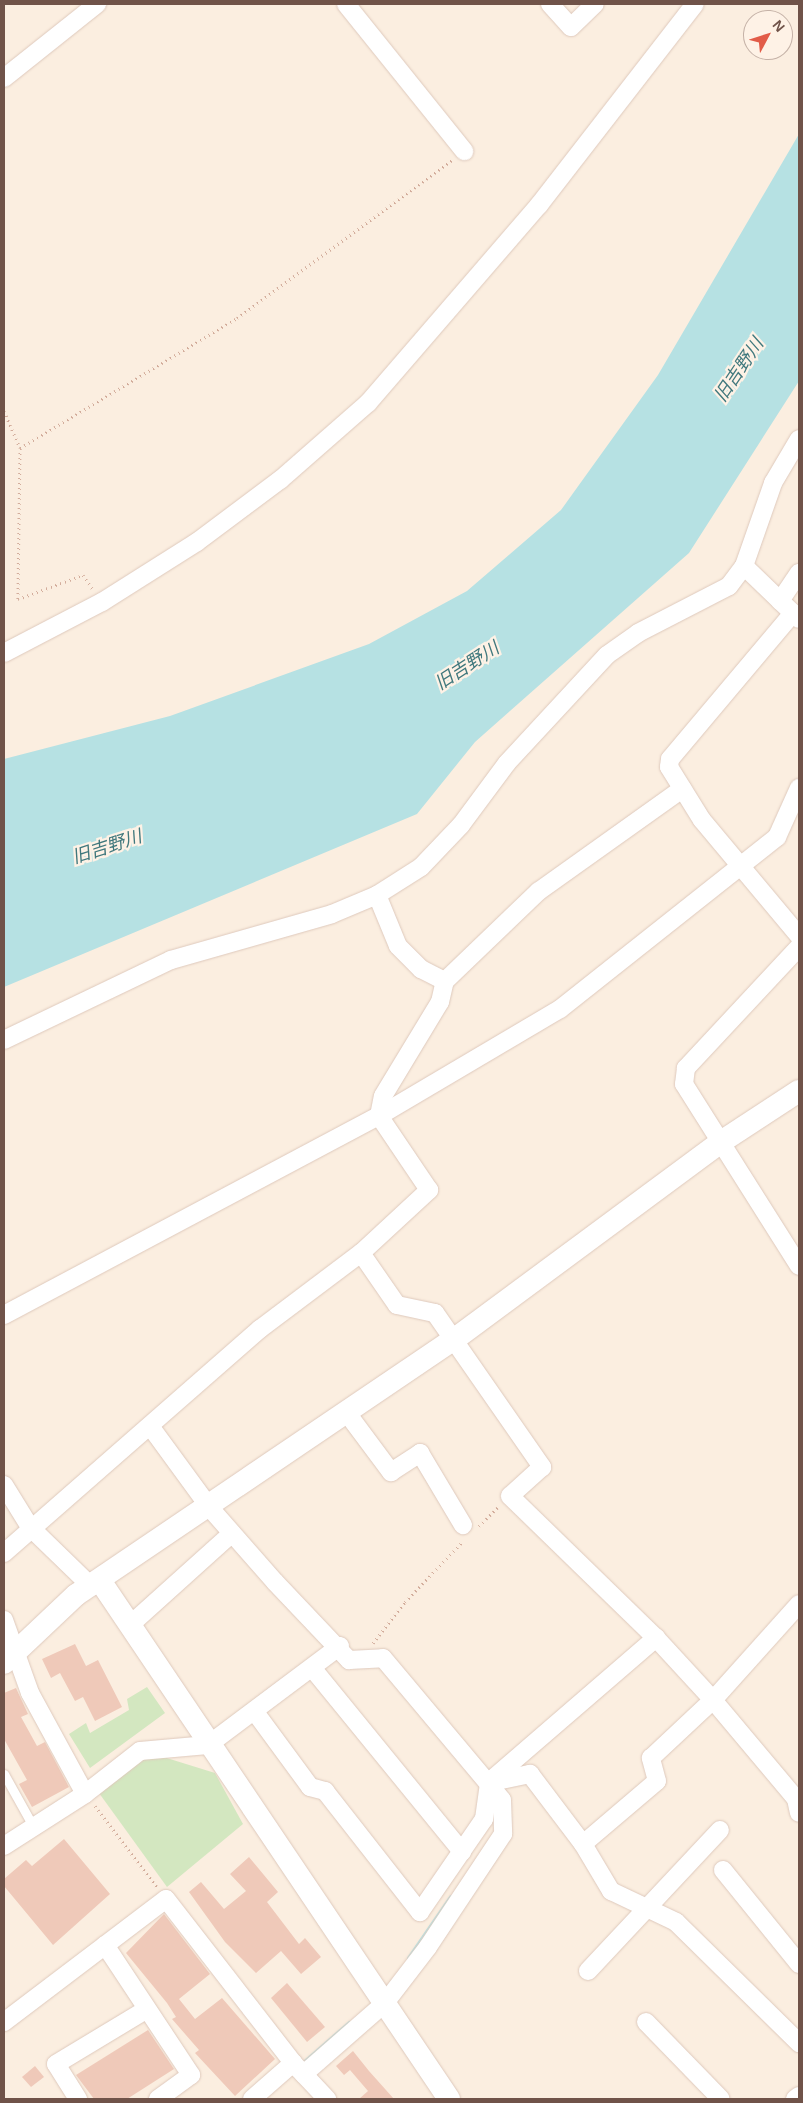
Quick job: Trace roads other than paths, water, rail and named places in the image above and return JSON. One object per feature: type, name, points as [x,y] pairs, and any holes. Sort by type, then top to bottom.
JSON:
[{"type":"street","points":[[4,78],[97,4]]},
{"type":"street","points":[[346,4],[464,151]]},
{"type":"street","points":[[550,4],[571,27],[595,4]]},
{"type":"street","points":[[4,653],[102,602],[197,542],[280,480],[368,403],[533,212],[695,4]]},
{"type":"street","points":[[4,1040],[171,960],[332,914],[377,895],[421,867],[443,846],[507,764],[607,655],[638,632],[708,600],[729,586],[744,566],[772,483],[799,439]]},
{"type":"street","points":[[744,566],[796,616],[670,758],[670,767],[682,789],[739,865],[799,936]]},
{"type":"street","points":[[780,601],[799,573]]},
{"type":"street","points":[[4,1315],[379,1116],[560,1009],[739,865],[777,837],[799,788]]},
{"type":"street","points":[[4,1553],[30,1527],[150,1426],[260,1328],[361,1253],[428,1190],[379,1116],[383,1096],[440,1002],[446,981],[538,891],[682,789]]},
{"type":"street","points":[[377,895],[398,946],[421,969],[446,981]]},
{"type":"street","points":[[799,946],[686,1068],[684,1084],[799,1266]]},
{"type":"street","points":[[10,1658],[76,1595],[97,1584],[210,1508],[456,1338],[721,1142],[799,1091]]},
{"type":"street","points":[[361,1253],[398,1305],[435,1313],[456,1338],[542,1467],[510,1496],[656,1638],[713,1700],[798,1803]]},
{"type":"street","points":[[347,1413],[391,1472],[420,1453],[468,1531]]},
{"type":"street","points":[[150,1426],[210,1508],[340,1646],[349,1660],[383,1658],[489,1782],[502,1800],[503,1834],[385,2003],[299,2068],[255,2098]]},
{"type":"street","points":[[4,1485],[30,1527],[97,1584],[130,1626],[208,1745],[449,2099]]},
{"type":"street","points":[[130,1626],[232,1533]]},
{"type":"street","points":[[583,1844],[657,1781],[651,1758],[713,1700],[796,1615]]},
{"type":"street","points":[[4,1620],[10,1658],[85,1794]]},
{"type":"street","points":[[255,1712],[310,1787],[325,1791],[420,1912],[484,1819],[489,1782],[656,1638]]},
{"type":"street","points":[[4,1846],[85,1794],[140,1751],[208,1745],[313,1669],[340,1646]]},
{"type":"street","points":[[313,1669],[462,1852]]},
{"type":"street","points":[[489,1782],[530,1774],[583,1844],[611,1891],[676,1922],[799,2043]]},
{"type":"street","points":[[588,1971],[644,1907],[720,1830]]},
{"type":"street","points":[[723,1870],[799,1964]]},
{"type":"street","points":[[4,2022],[166,1899],[299,2068],[327,2099]]},
{"type":"street","points":[[105,1945],[191,2075],[158,2099]]},
{"type":"street","points":[[78,2099],[56,2064],[147,2009]]},
{"type":"street","points":[[646,2022],[721,2099]]},
{"type":"street","points":[[795,2099],[799,2096]]},
{"type":"lane","points":[[4,1774],[34,1828]]},
{"type":"water","name":"旧吉野川","points":[[799,134],[799,381],[689,553],[475,742],[417,814],[4,987],[4,759],[170,716],[369,644],[467,591],[561,510],[658,375]]},
{"type":"waterway","points":[[409,1958],[451,1897]]},
{"type":"waterway","points":[[299,2067],[349,2023]]}]
